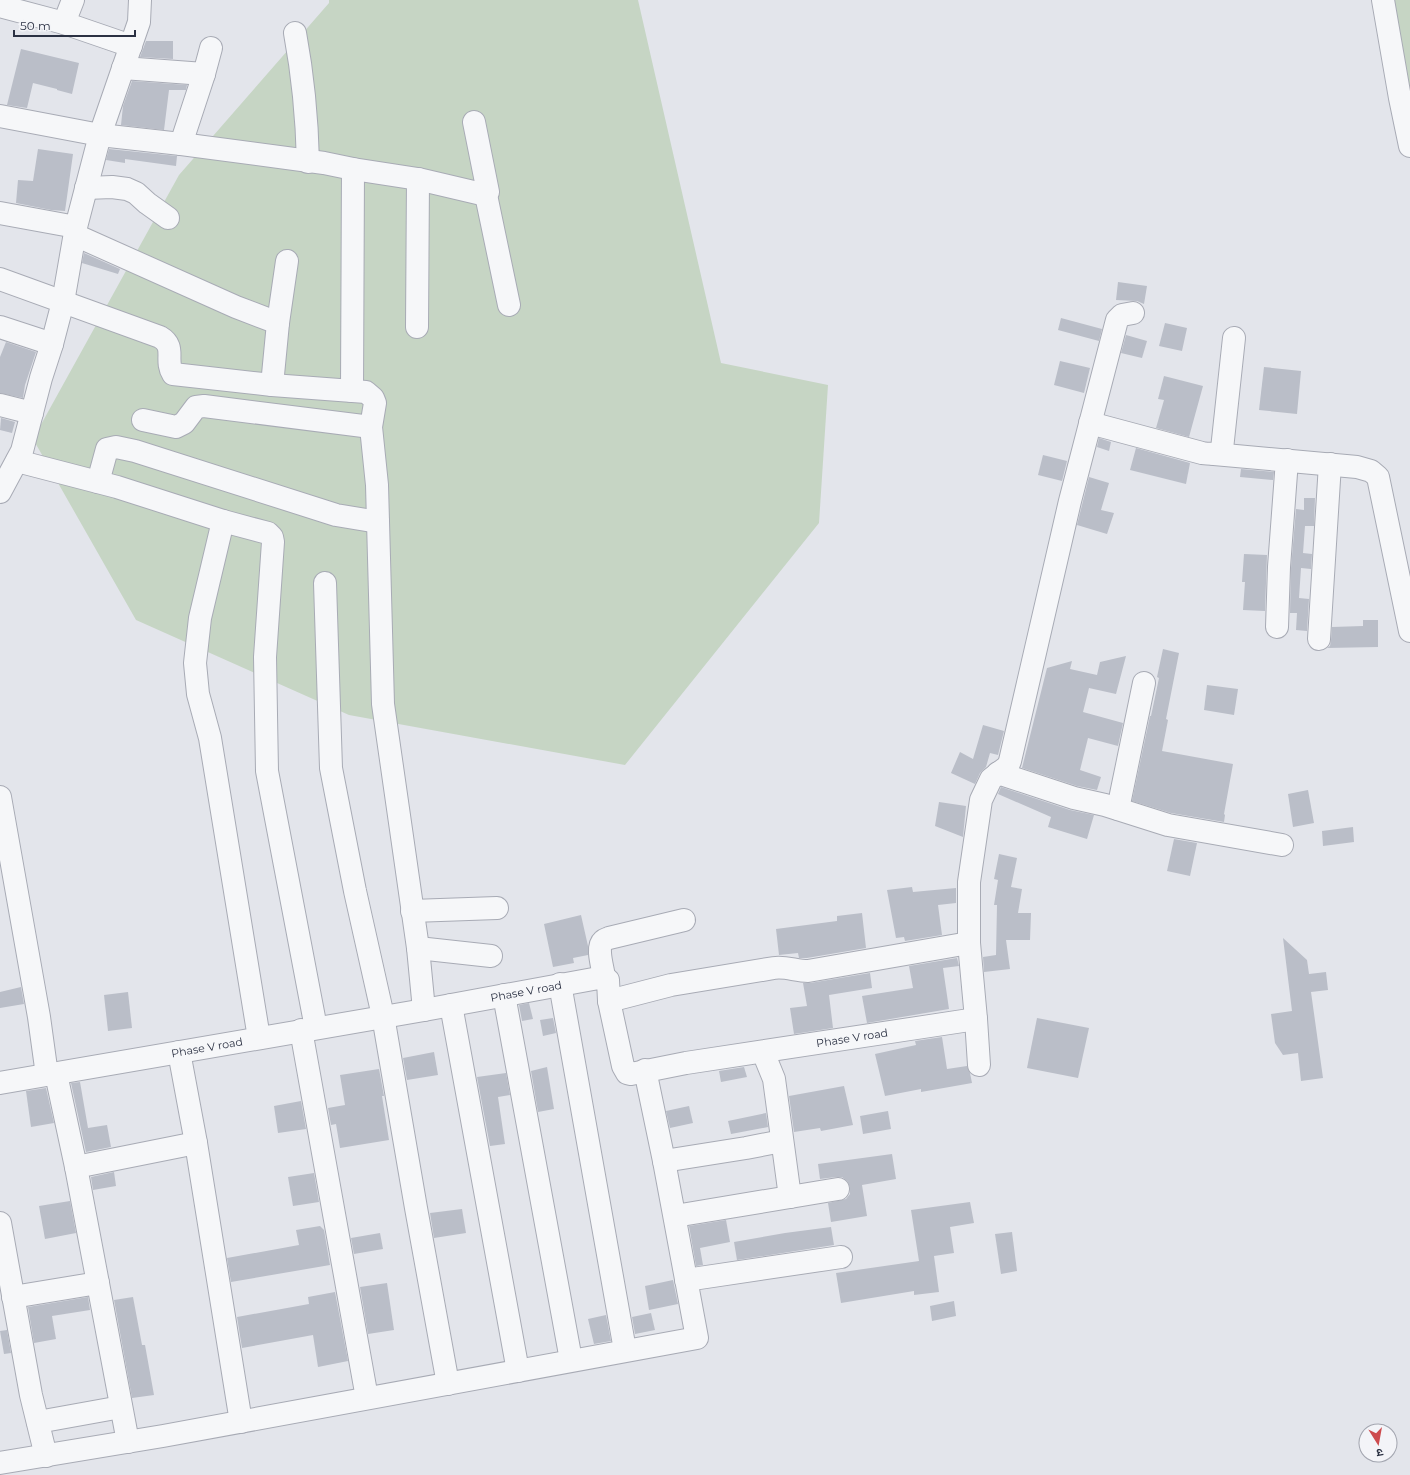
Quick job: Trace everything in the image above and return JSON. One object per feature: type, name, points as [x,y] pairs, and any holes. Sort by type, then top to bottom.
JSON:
[{"type":"street","points":[[64,23],[73,0]]},
{"type":"street","points":[[0,492],[11,462],[22,451],[41,378],[52,344],[62,302],[75,231],[86,188],[100,135],[139,22],[140,0]]},
{"type":"street","points":[[1383,0],[1410,146]]},
{"type":"street","points":[[0,6],[64,23],[131,46]]},
{"type":"street","points":[[295,33],[302,73],[307,129],[308,162]]},
{"type":"street","points":[[181,144],[211,48]]},
{"type":"street","points":[[123,68],[204,74]]},
{"type":"street","points":[[0,116],[100,135],[324,163],[353,170],[418,179],[486,195]]},
{"type":"street","points":[[474,122],[488,192],[486,195],[509,305]]},
{"type":"street","points":[[352,391],[353,170]]},
{"type":"street","points":[[417,327],[418,179]]},
{"type":"street","points":[[86,188],[112,187],[128,189],[136,193],[168,218]]},
{"type":"street","points":[[0,213],[75,231],[236,307],[278,323]]},
{"type":"street","points":[[272,384],[278,323],[287,262]]},
{"type":"street","points":[[0,279],[160,337],[166,341],[170,349],[170,369],[173,374],[366,392],[372,398],[374,403],[371,427],[377,485],[383,704],[418,948],[424,1010]]},
{"type":"street","points":[[979,1065],[969,943],[968,882],[981,800],[988,783],[1008,766],[1010,761],[1070,500],[1117,320],[1122,315],[1133,313]]},
{"type":"street","points":[[0,327],[52,344]]},
{"type":"street","points":[[1214,454],[1222,448],[1234,338]]},
{"type":"street","points":[[0,405],[32,413]]},
{"type":"street","points":[[135,451],[145,414],[176,427],[184,423],[196,407],[204,406],[371,427]]},
{"type":"street","points":[[1090,423],[1202,453],[1330,464],[1357,467],[1371,471],[1378,477],[1410,631]]},
{"type":"street","points":[[98,482],[107,449],[116,447],[135,451],[336,515],[378,522]]},
{"type":"street","points":[[1277,627],[1279,567],[1288,460]]},
{"type":"street","points":[[11,462],[98,482],[223,521],[268,533],[272,539],[265,657],[267,771],[367,1398]]},
{"type":"street","points":[[1319,640],[1330,464]]},
{"type":"street","points":[[223,521],[200,618],[195,663],[198,694],[210,738],[259,1038]]},
{"type":"street","points":[[325,583],[331,768],[355,891],[383,1016],[448,1384]]},
{"type":"street","points":[[1118,809],[1144,683]]},
{"type":"street","points":[[998,773],[1074,798],[1118,809],[1168,825],[1282,845]]},
{"type":"street","points":[[0,797],[39,1017],[76,1167],[128,1442]]},
{"type":"street","points":[[412,911],[498,908]]},
{"type":"street","points":[[604,976],[600,951],[600,945],[603,941],[609,938],[684,920]]},
{"type":"street","points":[[609,1001],[671,985],[774,968],[785,967],[792,970],[808,971],[969,943]]},
{"type":"street","points":[[418,948],[491,956]]},
{"type":"street","name":"Phase V road","points":[[0,1083],[424,1010],[604,976],[608,980],[609,1001],[623,1066],[627,1073],[631,1074],[645,1070],[976,1019]]},
{"type":"street","points":[[560,984],[625,1350]]},
{"type":"street","points":[[504,995],[571,1360]]},
{"type":"street","points":[[451,1005],[518,1371]]},
{"type":"street","points":[[180,1052],[241,1422]]},
{"type":"street","points":[[763,1052],[774,1079],[790,1197]]},
{"type":"street","points":[[0,1464],[241,1422],[625,1350],[698,1338],[645,1070]]},
{"type":"street","points":[[664,1161],[782,1141]]},
{"type":"street","points":[[76,1167],[196,1143]]},
{"type":"street","points":[[674,1216],[838,1188]]},
{"type":"street","points":[[0,1223],[31,1395],[46,1456]]},
{"type":"street","points":[[686,1280],[841,1257]]},
{"type":"street","points":[[13,1298],[98,1283]]},
{"type":"street","points":[[38,1422],[121,1407]]},
{"type":"green space","points":[[329,0],[638,0],[721,363],[828,385],[819,523],[625,765],[349,715],[136,620],[33,439],[179,175],[329,3]]},
{"type":"green space","points":[[1385,0],[1410,0],[1410,126]]},
{"type":"building","points":[[146,41],[173,41],[173,59],[140,57]]},
{"type":"building","points":[[21,49],[79,63],[72,94],[33,83],[27,108],[7,105]]},
{"type":"building","points":[[132,81],[187,85],[186,90],[169,90],[164,130],[121,125],[123,106]]},
{"type":"building","points":[[38,149],[73,154],[65,211],[51,210],[16,203],[18,180],[33,181]]},
{"type":"building","points":[[109,149],[177,156],[176,166],[125,159],[125,163],[106,160]]},
{"type":"building","points":[[84,253],[120,269],[118,274],[82,263]]},
{"type":"building","points":[[1118,282],[1147,286],[1144,304],[1137,301],[1116,300]]},
{"type":"building","points":[[1061,318],[1102,329],[1099,341],[1058,330]]},
{"type":"building","points":[[1165,323],[1187,328],[1182,351],[1159,346]]},
{"type":"building","points":[[1126,335],[1147,341],[1142,358],[1121,353]]},
{"type":"building","points":[[6,342],[36,352],[25,385],[23,398],[0,393],[0,357]]},
{"type":"building","points":[[1060,361],[1090,368],[1084,393],[1054,385]]},
{"type":"building","points":[[1264,367],[1301,371],[1297,414],[1259,410]]},
{"type":"building","points":[[1164,376],[1203,386],[1189,437],[1156,428],[1164,400],[1158,399]]},
{"type":"building","points":[[1,418],[15,422],[12,433],[0,430]]},
{"type":"building","points":[[1099,438],[1111,442],[1109,451],[1097,447]]},
{"type":"building","points":[[1136,448],[1190,463],[1186,484],[1130,470]]},
{"type":"building","points":[[1043,455],[1067,461],[1062,481],[1038,475]]},
{"type":"building","points":[[1241,469],[1274,472],[1273,480],[1240,477]]},
{"type":"building","points":[[1089,477],[1109,483],[1101,510],[1114,513],[1107,534],[1077,525]]},
{"type":"building","points":[[1304,498],[1315,498],[1314,526],[1305,526],[1303,553],[1312,554],[1311,569],[1301,568],[1299,598],[1309,599],[1307,631],[1296,630],[1297,613],[1290,613],[1291,568],[1296,509],[1304,510]]},
{"type":"building","points":[[1244,554],[1267,555],[1265,611],[1243,610],[1245,582],[1242,582]]},
{"type":"building","points":[[1363,620],[1378,620],[1378,647],[1327,648],[1330,646],[1332,627],[1363,626]]},
{"type":"building","points":[[1163,649],[1179,653],[1166,719],[1168,720],[1162,751],[1233,764],[1224,814],[1224,822],[1171,813],[1132,801],[1159,678],[1157,677]]},
{"type":"building","points":[[1126,656],[1116,694],[1089,688],[1083,712],[1123,723],[1118,746],[1088,738],[1080,770],[1101,777],[1097,790],[1077,786],[1022,768],[1047,668],[1072,661],[1070,669],[1097,675],[1100,662]]},
{"type":"building","points":[[1207,685],[1238,689],[1234,715],[1204,710]]},
{"type":"building","points":[[983,725],[1004,731],[998,755],[990,753],[986,767],[980,773],[975,784],[951,773],[960,752],[973,759]]},
{"type":"building","points":[[1001,787],[1070,810],[1094,815],[1087,839],[1048,827],[1051,817],[998,794]]},
{"type":"building","points":[[1308,790],[1314,823],[1293,827],[1288,794]]},
{"type":"building","points":[[939,802],[966,806],[963,837],[935,826]]},
{"type":"building","points":[[1353,827],[1354,842],[1323,846],[1322,831]]},
{"type":"building","points":[[1174,839],[1197,843],[1190,876],[1167,871]]},
{"type":"building","points":[[999,854],[1017,858],[1011,887],[1022,889],[1018,913],[1031,913],[1030,940],[1006,940],[1010,969],[984,972],[983,957],[996,955],[997,905],[994,905],[998,880],[994,879]]},
{"type":"building","points":[[912,887],[913,892],[956,888],[956,903],[938,905],[942,935],[905,941],[904,937],[896,938],[887,890]]},
{"type":"building","points":[[862,913],[866,948],[807,958],[799,958],[798,953],[779,955],[776,929],[837,921],[837,916]]},
{"type":"building","points":[[581,915],[588,946],[588,955],[573,958],[574,963],[553,967],[544,924]]},
{"type":"building","points":[[1283,938],[1307,960],[1309,974],[1326,972],[1328,990],[1311,992],[1323,1078],[1301,1081],[1298,1053],[1283,1055],[1275,1043],[1271,1014],[1292,1011]]},
{"type":"building","points":[[957,958],[959,966],[943,968],[949,1009],[867,1023],[862,996],[913,988],[909,966]]},
{"type":"building","points":[[870,973],[872,988],[829,995],[833,1028],[794,1034],[790,1008],[807,1006],[803,983]]},
{"type":"building","points":[[21,987],[24,1004],[0,1008],[0,992]]},
{"type":"building","points":[[128,992],[132,1028],[108,1031],[104,995]]},
{"type":"building","points":[[529,1003],[533,1019],[522,1021],[519,1005]]},
{"type":"building","points":[[553,1018],[556,1033],[543,1036],[540,1020]]},
{"type":"building","points":[[1037,1018],[1089,1028],[1078,1078],[1027,1068]]},
{"type":"building","points":[[942,1037],[947,1069],[967,1066],[972,1083],[921,1092],[921,1089],[885,1096],[875,1054],[916,1045],[915,1041]]},
{"type":"building","points":[[434,1052],[438,1075],[407,1080],[403,1058]]},
{"type":"building","points":[[547,1067],[554,1109],[538,1112],[531,1071]]},
{"type":"building","points":[[744,1067],[747,1077],[721,1082],[719,1071]]},
{"type":"building","points":[[379,1069],[389,1140],[340,1148],[336,1124],[331,1125],[328,1108],[345,1105],[340,1075]]},
{"type":"building","points":[[506,1073],[510,1095],[498,1097],[505,1144],[490,1146],[477,1077]]},
{"type":"building","points":[[80,1082],[88,1128],[107,1125],[111,1147],[86,1152],[71,1083]]},
{"type":"building","points":[[844,1086],[853,1125],[821,1131],[820,1128],[794,1132],[789,1096]]},
{"type":"building","points":[[46,1088],[54,1123],[31,1127],[26,1091]]},
{"type":"building","points":[[301,1101],[306,1129],[278,1133],[274,1106]]},
{"type":"building","points":[[689,1106],[693,1123],[670,1128],[666,1111]]},
{"type":"building","points":[[888,1111],[891,1129],[863,1134],[860,1116]]},
{"type":"building","points":[[766,1113],[768,1127],[731,1134],[728,1121]]},
{"type":"building","points":[[892,1154],[896,1179],[862,1185],[867,1216],[831,1222],[828,1203],[846,1199],[850,1194],[850,1187],[847,1181],[842,1177],[820,1179],[818,1164]]},
{"type":"building","points":[[114,1172],[116,1186],[93,1190],[91,1177]]},
{"type":"building","points":[[314,1173],[319,1202],[293,1206],[288,1177]]},
{"type":"building","points":[[70,1201],[76,1233],[45,1239],[39,1206]]},
{"type":"building","points":[[970,1202],[974,1223],[950,1227],[954,1253],[934,1256],[939,1292],[914,1295],[914,1291],[841,1303],[836,1273],[919,1261],[911,1210]]},
{"type":"building","points":[[462,1209],[466,1233],[434,1238],[430,1213]]},
{"type":"building","points":[[726,1220],[730,1242],[700,1248],[703,1265],[696,1266],[689,1226]]},
{"type":"building","points":[[320,1226],[324,1230],[330,1265],[231,1282],[227,1258],[299,1245],[296,1230]]},
{"type":"building","points":[[831,1227],[834,1245],[737,1260],[734,1242]]},
{"type":"building","points":[[1012,1232],[1017,1271],[1001,1274],[995,1234]]},
{"type":"building","points":[[380,1233],[383,1249],[354,1254],[351,1238]]},
{"type":"building","points":[[673,1280],[678,1304],[649,1310],[645,1286]]},
{"type":"building","points":[[387,1283],[394,1330],[368,1334],[360,1287]]},
{"type":"building","points":[[335,1292],[348,1361],[318,1367],[313,1335],[242,1348],[237,1317],[309,1304],[308,1297]]},
{"type":"building","points":[[88,1297],[90,1310],[52,1316],[56,1339],[34,1343],[28,1307]]},
{"type":"building","points":[[133,1297],[142,1345],[145,1345],[154,1395],[132,1398],[114,1300]]},
{"type":"building","points":[[954,1301],[956,1316],[932,1321],[930,1306]]},
{"type":"building","points":[[651,1313],[655,1330],[635,1334],[632,1317]]},
{"type":"building","points":[[606,1315],[611,1341],[594,1344],[588,1319]]},
{"type":"building","points":[[7,1330],[11,1353],[4,1354],[0,1331]]}]
